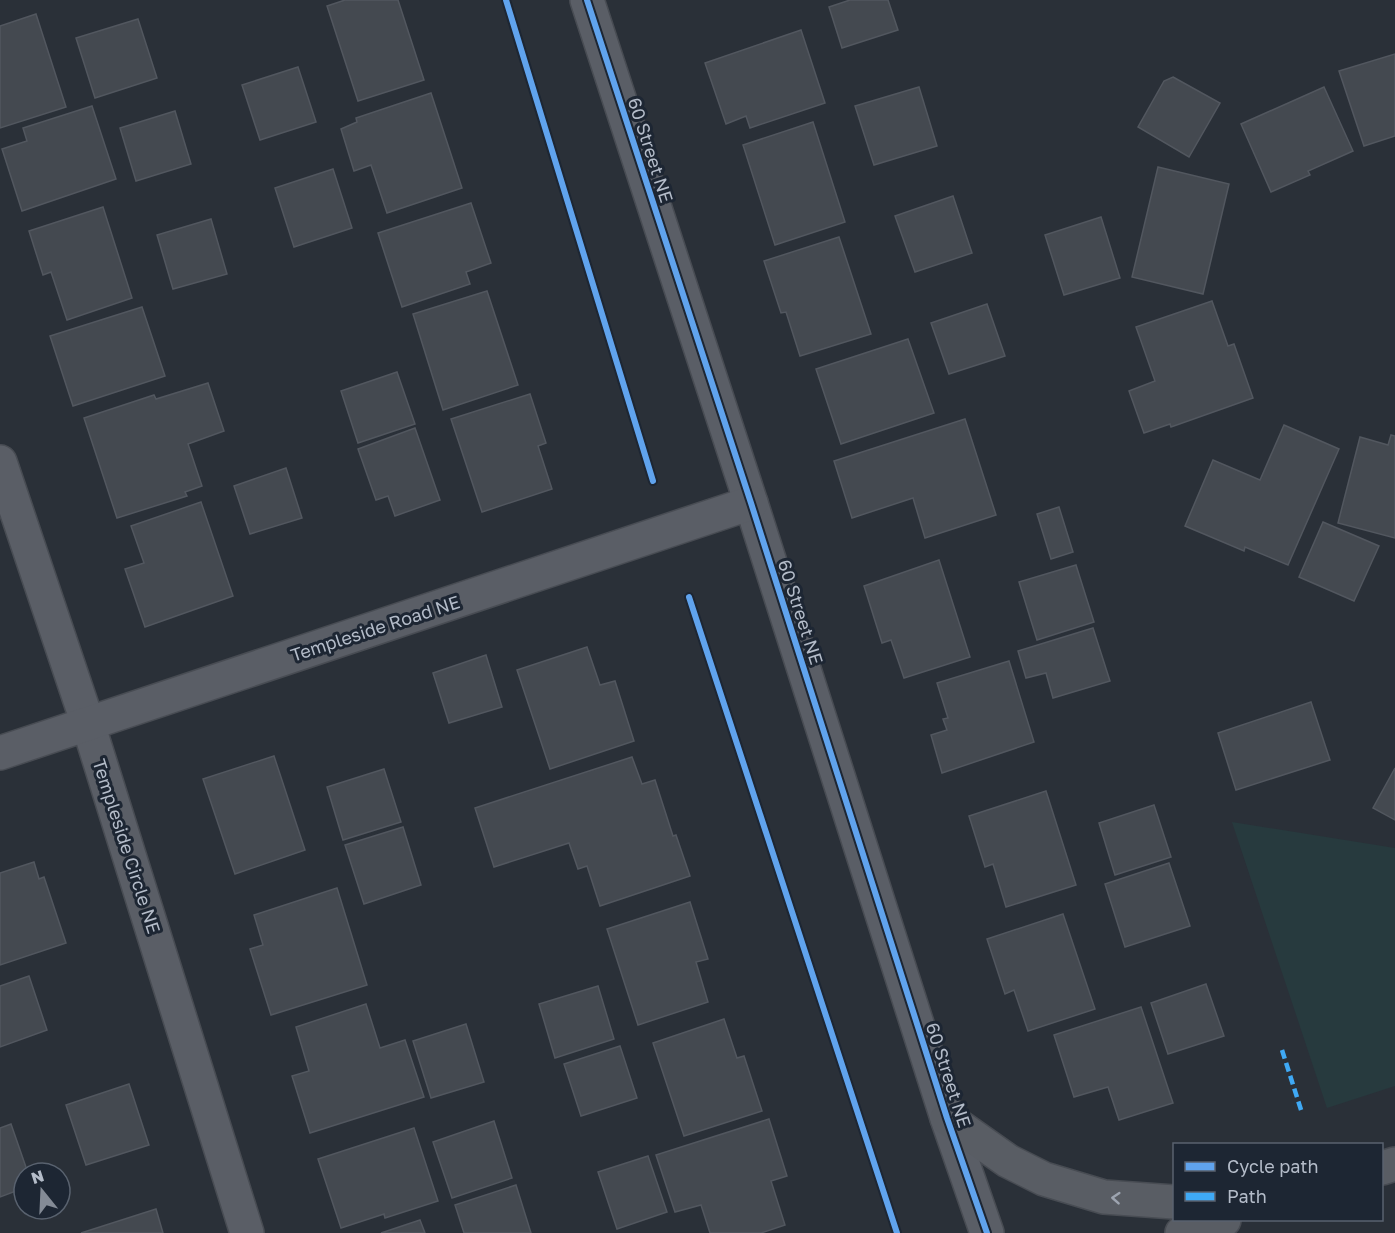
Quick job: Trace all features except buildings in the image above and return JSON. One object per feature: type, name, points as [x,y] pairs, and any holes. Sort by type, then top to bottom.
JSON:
[{"type":"main road","points":[[947,1118],[1008,1161],[1044,1179],[1104,1197],[1173,1202]]},
{"type":"main road","points":[[1182,1233],[1221,1221]]},
{"type":"street","name":"60 Street NE","points":[[587,0],[751,503],[947,1118],[987,1233]]},
{"type":"street","name":"Templeside Circle NE","points":[[0,462],[88,724],[247,1233]]},
{"type":"street","name":"Templeside Road NE","points":[[0,753],[751,503]]},
{"type":"green space","points":[[1232,822],[1395,848],[1395,1086],[1327,1108]]},
{"type":"marked path","points":[[1282,1050],[1302,1113]]},
{"type":"cycle path","points":[[506,0],[653,481]]},
{"type":"cycle path","points":[[587,0],[751,503],[947,1118],[987,1233]]},
{"type":"cycle path","points":[[689,597],[897,1233]]}]
